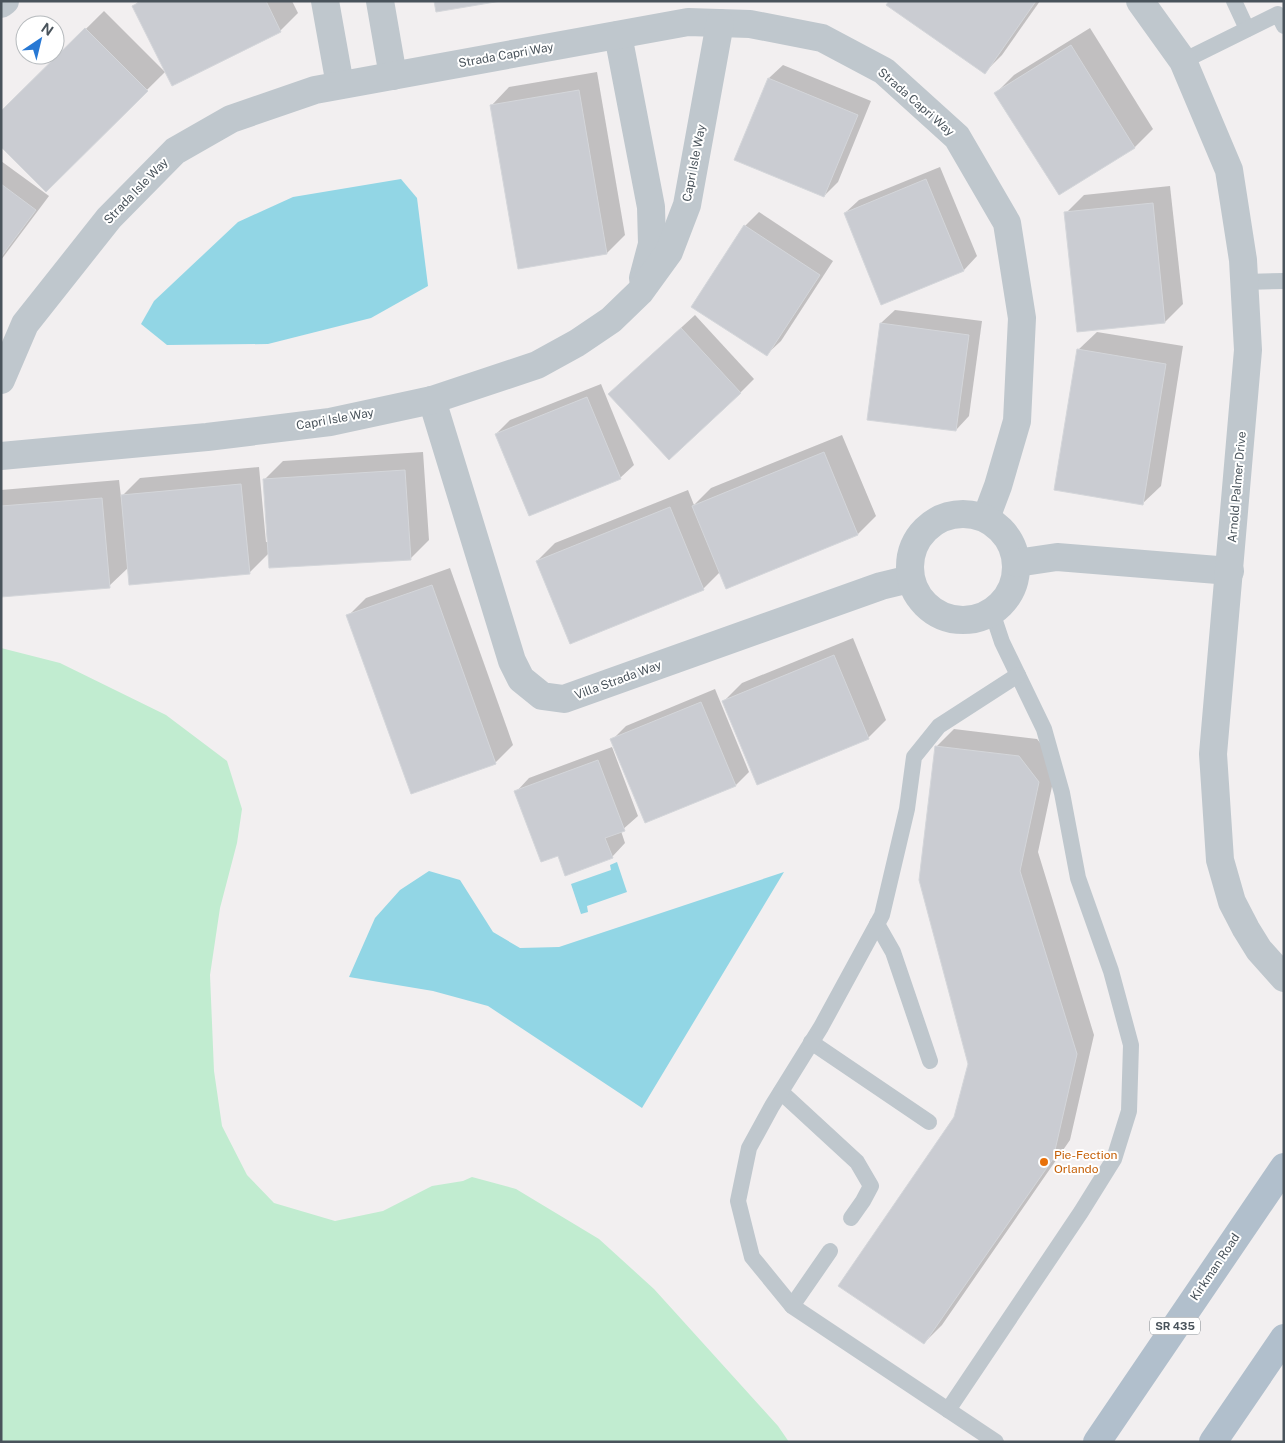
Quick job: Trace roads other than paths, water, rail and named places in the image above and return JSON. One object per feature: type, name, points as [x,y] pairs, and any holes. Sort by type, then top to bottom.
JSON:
[{"type":"main road","name":"Kirkman Road","points":[[1097,1442],[1284,1167]]},
{"type":"main road","points":[[1213,1442],[1284,1338]]},
{"type":"street","points":[[1,4],[5,1]]},
{"type":"street","points":[[325,1],[340,86]]},
{"type":"street","points":[[380,1],[393,76]]},
{"type":"street","name":"Arnold Palmer Drive","points":[[1140,1],[1183,60],[1229,170],[1243,260],[1248,350],[1213,754],[1220,860],[1232,902],[1259,950],[1284,978]]},
{"type":"street","name":"Strada Capri Way","points":[[340,86],[688,22],[750,24],[822,38],[884,71],[957,137],[1007,223],[1022,318],[1017,421],[998,486],[986,518]]},
{"type":"street","name":"Capri Isle Way","points":[[1,456],[207,437],[330,422],[432,400],[537,365],[577,343],[611,320],[640,292],[669,252],[687,205],[720,23]]},
{"type":"street","points":[[618,35],[652,207],[652,244],[640,292]]},
{"type":"street","name":"Strada Isle Way","points":[[1,380],[25,324],[109,218],[175,151],[232,119],[315,90],[340,86]]},
{"type":"street","name":"Villa Strada Way","points":[[432,400],[512,661],[521,679],[542,696],[564,699],[881,586],[910,579]]},
{"type":"street","points":[[968,513],[986,518],[1001,529],[1012,545],[1016,563],[1014,581],[1006,598],[992,612],[975,619],[957,620],[939,615],[925,605],[914,590],[909,572],[911,553],[919,535],[932,522],[949,514],[968,513]]},
{"type":"street","points":[[1016,563],[1056,557],[1230,571]]},
{"type":"lane","points":[[1234,1],[1247,29]]},
{"type":"lane","points":[[1183,60],[1247,29],[1282,17]]},
{"type":"lane","points":[[1244,282],[1284,281]]},
{"type":"lane","points":[[948,1410],[1114,1160],[1129,1110],[1131,1045],[1111,971],[1078,878],[1062,793],[1044,729],[1002,642],[992,612]]},
{"type":"lane","points":[[996,1442],[792,1306],[752,1257],[738,1201],[749,1148],[882,915],[907,809],[914,757],[939,726],[1018,675]]},
{"type":"lane","points":[[877,924],[893,952],[930,1062]]},
{"type":"lane","points":[[811,1042],[929,1122]]},
{"type":"lane","points":[[780,1092],[857,1162],[862,1170],[870,1186],[863,1201],[851,1218]]},
{"type":"lane","points":[[792,1306],[830,1251]]},
{"type":"water","points":[[401,179],[417,198],[428,286],[371,318],[268,344],[167,345],[141,324],[154,301],[238,222],[293,197]]},
{"type":"water","points":[[617,862],[627,892],[587,906],[588,912],[581,914],[571,884],[611,870],[610,865]]},
{"type":"water","points":[[429,871],[460,880],[493,932],[520,948],[559,947],[784,872],[642,1108],[488,1006],[433,991],[349,977],[375,918],[400,890]]},
{"type":"place","name":"Pie-Fection Orlando","points":[[1044,1162]]}]
